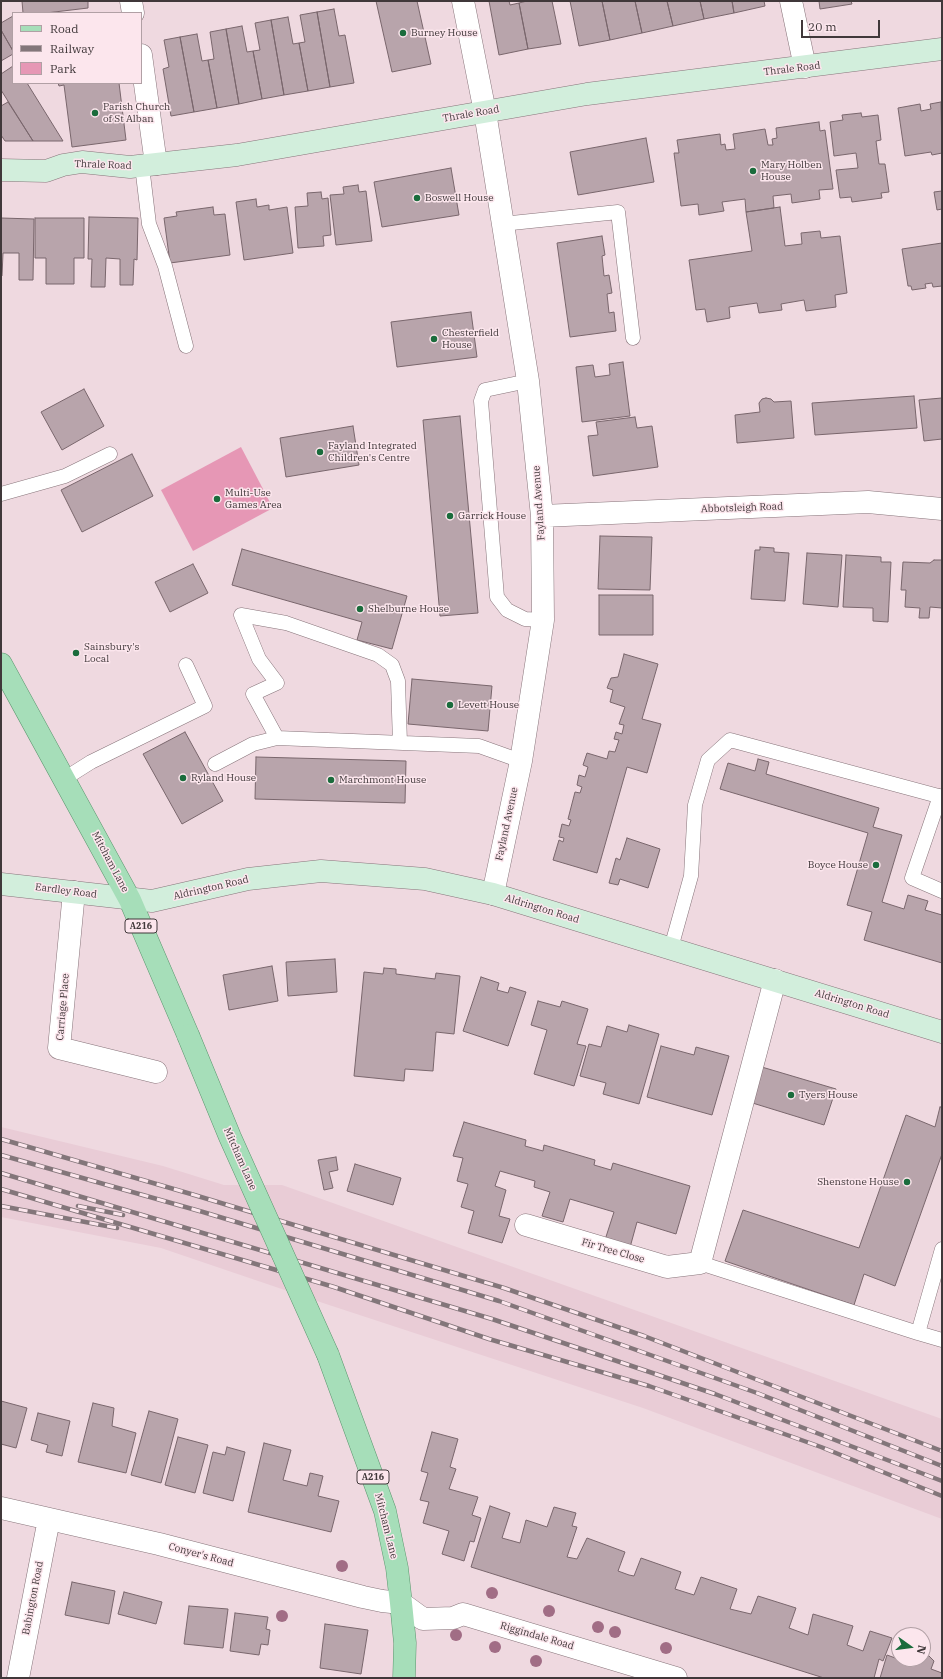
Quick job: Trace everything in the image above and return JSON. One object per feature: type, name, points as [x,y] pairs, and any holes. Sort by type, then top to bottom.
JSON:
[{"type":"main road","name":"Mitcham Lane","points":[[1,664],[130,900],[230,1137],[328,1355],[385,1511],[397,1568],[401,1603],[405,1643],[404,1678]]},
{"type":"street","points":[[131,1],[134,12]]},
{"type":"street","name":"Fayland Avenue","points":[[463,1],[485,112],[528,381],[542,516],[543,620],[521,761],[493,894]]},
{"type":"street","points":[[791,1],[805,67]]},
{"type":"street","name":"Thrale Road","points":[[1,170],[46,171],[63,164],[82,162],[130,167],[238,155],[588,94],[942,49]]},
{"type":"street","points":[[142,69],[149,165]]},
{"type":"street","name":"Abbotsleigh Road","points":[[542,516],[868,502],[942,509]]},
{"type":"street","name":"Aldrington Road","points":[[130,900],[152,901],[248,879],[321,871],[425,879],[493,894],[942,1032]]},
{"type":"street","name":"Eardley Road","points":[[1,884],[130,900]]},
{"type":"street","name":"Carriage Place","points":[[74,892],[59,1048],[156,1072]]},
{"type":"street","points":[[700,1264],[775,980]]},
{"type":"street","name":"Fir Tree Close","points":[[526,1225],[667,1267],[700,1264]]},
{"type":"street","name":"Conyer's Road","points":[[1,1508],[159,1544],[363,1597],[401,1603]]},
{"type":"street","name":"Babington Road","points":[[18,1678],[49,1519]]},
{"type":"street","name":"Riggindale Road","points":[[401,1603],[423,1619],[453,1618],[463,1614],[676,1678]]},
{"type":"lane","points":[[149,165],[149,224],[165,266],[186,346]]},
{"type":"lane","points":[[502,224],[618,212],[633,338]]},
{"type":"lane","points":[[528,381],[485,390],[481,401],[497,597],[507,610],[525,620],[543,620]]},
{"type":"lane","points":[[1,494],[65,476],[110,454]]},
{"type":"lane","points":[[277,738],[253,694],[278,683],[259,659],[241,615],[286,623],[378,655],[392,665],[398,681],[400,743]]},
{"type":"lane","points":[[64,779],[91,762],[205,706],[186,665]]},
{"type":"lane","points":[[215,764],[253,744],[277,738],[479,746],[521,761]]},
{"type":"lane","points":[[672,948],[691,876],[696,805],[708,760],[730,740],[941,796],[912,878],[942,891]]},
{"type":"lane","points":[[918,1333],[942,1249]]},
{"type":"lane","points":[[700,1264],[942,1340]]},
{"type":"shaded area","points":[[1,1127],[163,1166],[224,1185],[282,1185],[942,1419],[942,1519],[643,1408],[161,1248],[1,1217]]},
{"type":"green space","name":"Multi-Use Games Area","points":[[241,447],[273,508],[193,551],[161,490]]},
{"type":"building","points":[[22,1],[88,1],[88,8],[54,12],[23,12]]},
{"type":"building","name":"Burney House","points":[[376,1],[417,1],[431,64],[392,72]]},
{"type":"building","points":[[489,1],[509,1],[510,5],[519,3],[528,49],[499,55]]},
{"type":"building","points":[[527,1],[552,1],[561,44],[528,49],[519,3]]},
{"type":"building","points":[[570,1],[602,1],[610,40],[579,46]]},
{"type":"building","points":[[602,1],[635,1],[642,33],[610,40]]},
{"type":"building","points":[[635,1],[667,1],[673,26],[642,33]]},
{"type":"building","points":[[667,1],[700,1],[704,19],[673,26]]},
{"type":"building","points":[[700,1],[732,1],[734,13],[704,19]]},
{"type":"building","points":[[732,1],[764,1],[765,6],[734,13]]},
{"type":"building","points":[[819,1],[851,1],[852,4],[820,9]]},
{"type":"building","points":[[334,9],[339,36],[345,35],[354,83],[330,87],[317,12]]},
{"type":"building","points":[[317,12],[330,87],[308,91],[299,43],[305,42],[300,15]]},
{"type":"building","points":[[12,17],[12,49],[1,30],[1,23]]},
{"type":"building","points":[[288,17],[293,44],[299,43],[308,91],[284,95],[271,20]]},
{"type":"building","points":[[271,20],[284,95],[262,99],[253,51],[260,50],[255,23]]},
{"type":"building","points":[[242,26],[247,52],[253,51],[262,99],[239,104],[226,29]]},
{"type":"building","points":[[226,29],[239,104],[217,108],[208,60],[214,59],[210,32]]},
{"type":"building","points":[[1,30],[12,49],[12,55],[1,61]]},
{"type":"building","points":[[197,34],[202,61],[208,60],[217,108],[194,112],[180,37]]},
{"type":"building","points":[[180,37],[194,112],[171,116],[163,69],[169,67],[164,40]]},
{"type":"building","points":[[12,67],[12,84],[28,84],[63,141],[33,141],[1,90],[1,74]]},
{"type":"building","name":"Parish Church of St Alban","points":[[58,84],[119,84],[126,140],[72,147],[64,85],[59,86]]},
{"type":"building","points":[[8,102],[33,141],[5,141],[1,135],[1,106]]},
{"type":"building","points":[[941,102],[942,153],[932,155],[931,152],[905,156],[898,108],[920,104],[921,111],[931,109],[930,104]]},
{"type":"building","points":[[861,113],[862,117],[878,115],[881,140],[876,141],[879,164],[885,164],[889,192],[881,193],[882,198],[852,202],[851,197],[840,198],[836,170],[858,168],[856,153],[834,156],[830,122],[843,120],[842,115]]},
{"type":"building","name":"Mary Holben House","points":[[819,122],[820,131],[825,130],[833,189],[819,190],[820,199],[792,203],[791,194],[773,196],[774,208],[746,212],[745,199],[722,202],[724,211],[699,215],[698,204],[681,206],[674,153],[679,153],[677,140],[720,134],[721,145],[725,144],[726,150],[735,149],[733,134],[765,129],[768,145],[773,145],[772,139],[777,138],[776,128]]},
{"type":"building","points":[[646,138],[654,182],[578,195],[570,152]]},
{"type":"building","name":"Boswell House","points":[[451,168],[459,215],[382,227],[374,182]]},
{"type":"building","points":[[358,185],[359,192],[366,191],[372,241],[336,245],[330,195],[344,194],[343,187]]},
{"type":"building","points":[[942,191],[942,209],[937,210],[934,192]]},
{"type":"building","points":[[321,192],[322,199],[328,198],[331,235],[323,236],[324,246],[298,248],[295,207],[308,206],[307,193]]},
{"type":"building","points":[[256,199],[257,207],[269,205],[269,210],[287,207],[293,253],[244,260],[236,202]]},
{"type":"building","points":[[213,207],[214,215],[225,214],[230,255],[170,263],[164,218],[177,216],[176,212]]},
{"type":"building","points":[[780,207],[785,246],[802,244],[801,233],[820,231],[821,238],[840,236],[847,293],[835,295],[836,307],[806,311],[804,300],[781,304],[782,310],[759,313],[757,303],[729,307],[730,318],[707,322],[705,309],[696,310],[689,260],[752,251],[746,212]]},
{"type":"building","points":[[89,217],[138,218],[137,260],[134,259],[133,285],[120,285],[120,259],[106,258],[105,287],[91,287],[92,259],[88,259]]},
{"type":"building","points":[[1,218],[34,219],[33,280],[19,280],[19,253],[3,253],[1,276]]},
{"type":"building","points":[[35,218],[84,218],[84,258],[74,258],[74,284],[46,284],[46,258],[35,258]]},
{"type":"building","points":[[602,236],[605,255],[602,256],[604,276],[609,275],[612,293],[607,294],[609,313],[614,312],[616,331],[570,337],[557,243]]},
{"type":"building","points":[[942,243],[942,286],[933,287],[932,283],[925,284],[926,288],[912,290],[911,286],[908,286],[902,249]]},
{"type":"building","name":"Chesterfield House","points":[[471,312],[477,357],[397,367],[391,322]]},
{"type":"building","points":[[623,362],[630,416],[582,422],[576,367],[593,365],[595,377],[610,375],[609,364]]},
{"type":"building","points":[[84,389],[104,426],[62,450],[41,412]]},
{"type":"building","points":[[914,396],[917,428],[815,435],[812,403]]},
{"type":"building","points":[[942,398],[942,439],[924,441],[919,400]]},
{"type":"building","points":[[762,399],[771,399],[774,402],[791,401],[794,438],[737,443],[735,415],[760,412],[759,403]]},
{"type":"building","name":"Garrick House","points":[[460,416],[478,613],[440,616],[423,420]]},
{"type":"building","points":[[635,417],[637,428],[652,426],[658,467],[593,476],[588,436],[598,435],[596,422]]},
{"type":"building","name":"Fayland Integrated Children's Centre","points":[[353,426],[359,465],[286,477],[280,438]]},
{"type":"building","points":[[132,454],[153,496],[82,532],[61,490]]},
{"type":"building","points":[[600,536],[652,537],[650,590],[598,589]]},
{"type":"building","points":[[760,547],[774,548],[774,552],[789,553],[785,601],[751,599],[755,550],[760,550]]},
{"type":"building","name":"Shelburne House","points":[[242,549],[407,596],[392,649],[357,640],[362,622],[232,585]]},
{"type":"building","points":[[807,553],[842,555],[838,607],[803,604]]},
{"type":"building","points":[[846,555],[881,557],[881,562],[891,562],[888,622],[873,621],[873,608],[843,607]]},
{"type":"building","points":[[934,560],[942,560],[942,608],[930,607],[929,618],[919,618],[920,608],[905,607],[906,590],[901,590],[903,562],[930,563]]},
{"type":"building","points":[[193,564],[208,593],[170,612],[155,582]]},
{"type":"building","points":[[599,595],[653,595],[653,635],[599,635]]},
{"type":"building","points":[[624,654],[658,664],[642,719],[661,724],[647,773],[627,767],[597,873],[553,860],[559,840],[563,842],[564,838],[559,837],[562,824],[569,826],[571,820],[568,819],[575,792],[580,793],[582,787],[577,785],[579,775],[585,777],[588,767],[583,765],[587,753],[607,759],[609,751],[615,752],[619,740],[614,739],[616,732],[622,734],[624,725],[619,724],[625,707],[610,702],[613,690],[607,688],[611,678],[618,677]]},
{"type":"building","name":"Levett House","points":[[412,679],[492,686],[488,731],[408,724]]},
{"type":"building","name":"Ryland House","points":[[185,732],[223,801],[182,824],[143,754]]},
{"type":"building","name":"Marchmont House","points":[[256,757],[406,761],[405,803],[255,799]]},
{"type":"building","name":"Boyce House","points":[[758,759],[769,762],[766,774],[879,808],[873,827],[902,835],[882,902],[904,909],[908,895],[928,901],[925,910],[942,915],[942,963],[864,940],[872,912],[847,905],[868,833],[720,789],[728,763],[755,771]]},
{"type":"building","points":[[627,838],[660,849],[648,888],[620,879],[618,885],[609,883],[616,858],[620,860]]},
{"type":"building","points":[[335,959],[337,992],[288,996],[286,962]]},
{"type":"building","points":[[272,966],[278,1001],[229,1010],[223,975]]},
{"type":"building","points":[[384,968],[396,969],[396,974],[435,979],[436,973],[460,976],[454,1034],[436,1032],[433,1071],[405,1069],[404,1081],[354,1076],[364,972],[383,974]]},
{"type":"building","points":[[481,977],[499,983],[497,990],[508,993],[510,987],[526,992],[508,1046],[463,1031]]},
{"type":"building","points":[[538,1001],[560,1007],[562,1001],[588,1009],[577,1044],[586,1046],[574,1086],[534,1074],[547,1030],[531,1025]]},
{"type":"building","points":[[629,1025],[659,1034],[639,1104],[603,1094],[606,1083],[580,1076],[589,1044],[601,1047],[607,1026],[627,1032]]},
{"type":"building","points":[[661,1046],[694,1055],[696,1047],[729,1056],[712,1115],[647,1097]]},
{"type":"building","name":"Tyers House","points":[[755,1065],[836,1089],[824,1125],[746,1101]]},
{"type":"building","name":"Shenstone House","points":[[940,1107],[942,1107],[942,1154],[895,1286],[864,1274],[854,1305],[725,1261],[743,1210],[859,1248],[906,1115],[935,1127]]},
{"type":"building","points":[[464,1122],[526,1140],[525,1146],[543,1151],[544,1145],[595,1160],[594,1165],[611,1170],[613,1163],[690,1186],[676,1234],[637,1222],[629,1251],[604,1243],[614,1212],[570,1199],[563,1222],[542,1216],[550,1192],[534,1187],[535,1181],[500,1171],[495,1186],[506,1190],[499,1216],[510,1219],[502,1243],[468,1233],[474,1211],[461,1207],[468,1184],[457,1181],[463,1158],[453,1156]]},
{"type":"building","points":[[336,1157],[338,1170],[329,1172],[333,1188],[324,1190],[318,1160]]},
{"type":"building","points":[[355,1164],[401,1178],[393,1205],[347,1191]]},
{"type":"building","points":[[1,1401],[27,1408],[16,1448],[1,1444]]},
{"type":"building","points":[[93,1403],[114,1408],[112,1426],[136,1433],[126,1473],[78,1462]]},
{"type":"building","points":[[149,1411],[178,1419],[161,1483],[131,1475]]},
{"type":"building","points":[[38,1413],[70,1421],[62,1456],[46,1452],[48,1445],[31,1440]]},
{"type":"building","points":[[432,1432],[458,1439],[450,1467],[456,1469],[449,1489],[478,1497],[472,1515],[481,1518],[474,1542],[470,1541],[464,1561],[442,1554],[449,1531],[423,1523],[429,1502],[420,1500],[428,1473],[421,1471]]},
{"type":"building","points":[[178,1437],[208,1445],[195,1493],[165,1485]]},
{"type":"building","points":[[264,1443],[291,1450],[283,1480],[307,1486],[310,1473],[323,1476],[318,1496],[339,1501],[331,1532],[248,1512]]},
{"type":"building","points":[[227,1447],[245,1452],[233,1501],[203,1493],[213,1452],[225,1455]]},
{"type":"building","points":[[490,1506],[510,1513],[502,1538],[520,1543],[526,1520],[547,1527],[554,1507],[576,1513],[572,1526],[577,1527],[567,1557],[577,1559],[587,1538],[625,1552],[618,1571],[629,1575],[634,1576],[641,1558],[681,1572],[675,1589],[694,1595],[701,1577],[737,1589],[730,1609],[751,1614],[758,1596],[796,1608],[789,1628],[808,1635],[813,1614],[853,1626],[847,1645],[863,1651],[870,1631],[891,1638],[891,1641],[883,1661],[879,1659],[874,1678],[824,1678],[471,1567]]},
{"type":"building","points":[[72,1582],[115,1591],[109,1624],[65,1615]]},
{"type":"building","points":[[124,1592],[162,1602],[156,1624],[118,1614]]},
{"type":"building","points":[[189,1606],[228,1609],[223,1648],[184,1644]]},
{"type":"building","points":[[235,1613],[268,1617],[266,1629],[270,1630],[268,1645],[261,1644],[259,1655],[230,1651]]},
{"type":"building","points":[[325,1624],[368,1630],[361,1674],[320,1668]]},
{"type":"building","points":[[887,1655],[891,1656],[891,1667],[931,1667],[931,1658],[934,1661],[931,1669],[942,1673],[942,1678],[880,1678]]},
{"type":"railway","points":[[1,1139],[191,1194],[504,1288],[644,1336],[942,1451]]},
{"type":"railway","points":[[1,1155],[203,1212],[499,1301],[757,1393],[942,1466]]},
{"type":"railway","points":[[1,1173],[492,1319],[715,1394],[942,1481]]},
{"type":"railway","points":[[1,1189],[334,1287],[489,1339],[649,1386],[821,1447],[942,1496]]},
{"type":"railway","points":[[1,1206],[117,1228]]},
{"type":"railway","points":[[78,1206],[123,1215]]},
{"type":"place","name":"Burney House","points":[[403,33]]},
{"type":"place","name":"Parish Church of St Alban","points":[[95,113]]},
{"type":"place","name":"Mary Holben House","points":[[753,171]]},
{"type":"place","name":"Boswell House","points":[[417,198]]},
{"type":"place","name":"Chesterfield House","points":[[434,339]]},
{"type":"place","name":"Fayland Integrated Children's Centre","points":[[320,452]]},
{"type":"place","name":"Multi-Use Games Area","points":[[217,499]]},
{"type":"place","name":"Garrick House","points":[[450,516]]},
{"type":"place","name":"Shelburne House","points":[[360,609]]},
{"type":"place","name":"Sainsbury's Local","points":[[76,653]]},
{"type":"place","name":"Levett House","points":[[450,705]]},
{"type":"place","name":"Ryland House","points":[[183,778]]},
{"type":"place","name":"Marchmont House","points":[[331,780]]},
{"type":"place","name":"Boyce House","points":[[876,865]]},
{"type":"place","name":"Tyers House","points":[[791,1095]]},
{"type":"place","name":"Shenstone House","points":[[907,1182]]}]
